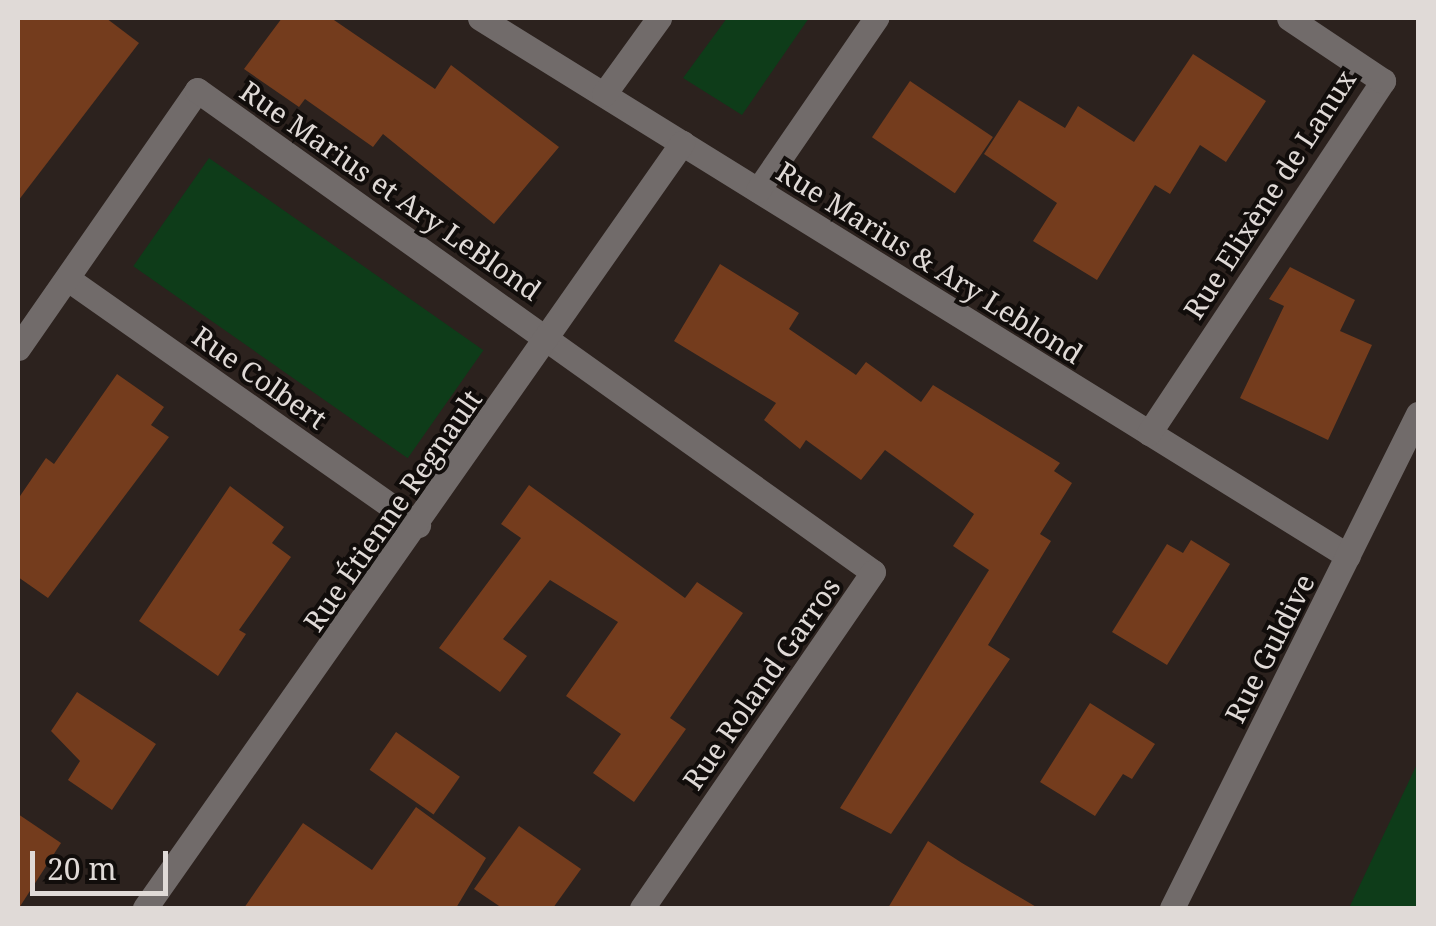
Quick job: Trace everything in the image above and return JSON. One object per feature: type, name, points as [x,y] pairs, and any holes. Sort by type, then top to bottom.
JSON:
[{"type":"street","name":"Rue Marius & Ary Leblond","points":[[480,18],[1348,556]]},
{"type":"street","points":[[604,94],[659,18]]},
{"type":"street","points":[[758,190],[876,18]]},
{"type":"street","name":"Rue Elixène de Lanux","points":[[1149,433],[1383,81],[1288,18]]},
{"type":"street","name":"Rue Marius et Ary LeBlond","points":[[68,279],[196,90],[550,338]]},
{"type":"street","name":"Rue Étienne Regnault","points":[[145,908],[550,338],[682,143]]},
{"type":"street","points":[[18,348],[68,279]]},
{"type":"street","name":"Rue Colbert","points":[[68,279],[418,525]]},
{"type":"street","name":"Rue Roland Garros","points":[[550,338],[873,572],[642,908]]},
{"type":"street","name":"Rue Guldive","points":[[1172,908],[1418,414]]},
{"type":"green space","points":[[727,18],[809,18],[742,115],[683,78]]},
{"type":"green space","points":[[209,158],[483,350],[408,458],[133,266]]},
{"type":"green space","points":[[1418,762],[1418,908],[1349,908]]},
{"type":"building","points":[[18,18],[106,18],[139,43],[18,201]]},
{"type":"building","points":[[282,18],[331,18],[435,89],[451,65],[559,147],[494,224],[383,134],[373,147],[305,99],[299,107],[244,69]]},
{"type":"building","points":[[1193,54],[1266,101],[1226,162],[1200,145],[1170,194],[1155,185],[1097,280],[1033,241],[1057,203],[984,154],[1019,100],[1065,128],[1078,106],[1134,142]]},
{"type":"building","points":[[910,81],[993,137],[955,193],[872,137]]},
{"type":"building","points":[[720,264],[799,313],[789,329],[856,375],[866,362],[921,402],[933,385],[1060,463],[1054,471],[1072,483],[1040,534],[1051,541],[988,645],[1010,659],[891,834],[840,808],[989,570],[953,546],[974,514],[885,450],[861,480],[806,440],[800,449],[764,420],[776,403],[674,341]]},
{"type":"building","points":[[1290,267],[1355,300],[1340,331],[1372,345],[1328,440],[1240,398],[1284,306],[1269,299]]},
{"type":"building","points":[[117,374],[164,407],[151,425],[169,437],[48,598],[18,577],[18,499],[46,458],[54,464]]},
{"type":"building","points":[[529,485],[685,598],[697,582],[743,613],[670,718],[686,729],[634,802],[593,773],[621,734],[566,696],[618,622],[550,580],[503,639],[527,656],[500,692],[439,648],[521,538],[501,524]]},
{"type":"building","points":[[230,486],[284,527],[272,543],[291,557],[239,630],[246,634],[218,676],[139,621]]},
{"type":"building","points":[[1191,540],[1230,564],[1167,665],[1112,632],[1167,544],[1183,553]]},
{"type":"building","points":[[77,692],[156,744],[112,810],[68,780],[80,761],[51,731]]},
{"type":"building","points":[[1090,703],[1155,744],[1132,779],[1123,774],[1095,816],[1040,782]]},
{"type":"building","points":[[396,732],[460,777],[434,814],[370,770]]},
{"type":"building","points":[[416,807],[486,858],[456,908],[244,908],[303,823],[372,870]]},
{"type":"building","points":[[18,814],[61,843],[19,908],[18,908]]},
{"type":"building","points":[[519,826],[581,869],[553,908],[502,908],[474,889]]},
{"type":"building","points":[[928,841],[962,863],[1038,908],[888,908]]}]
